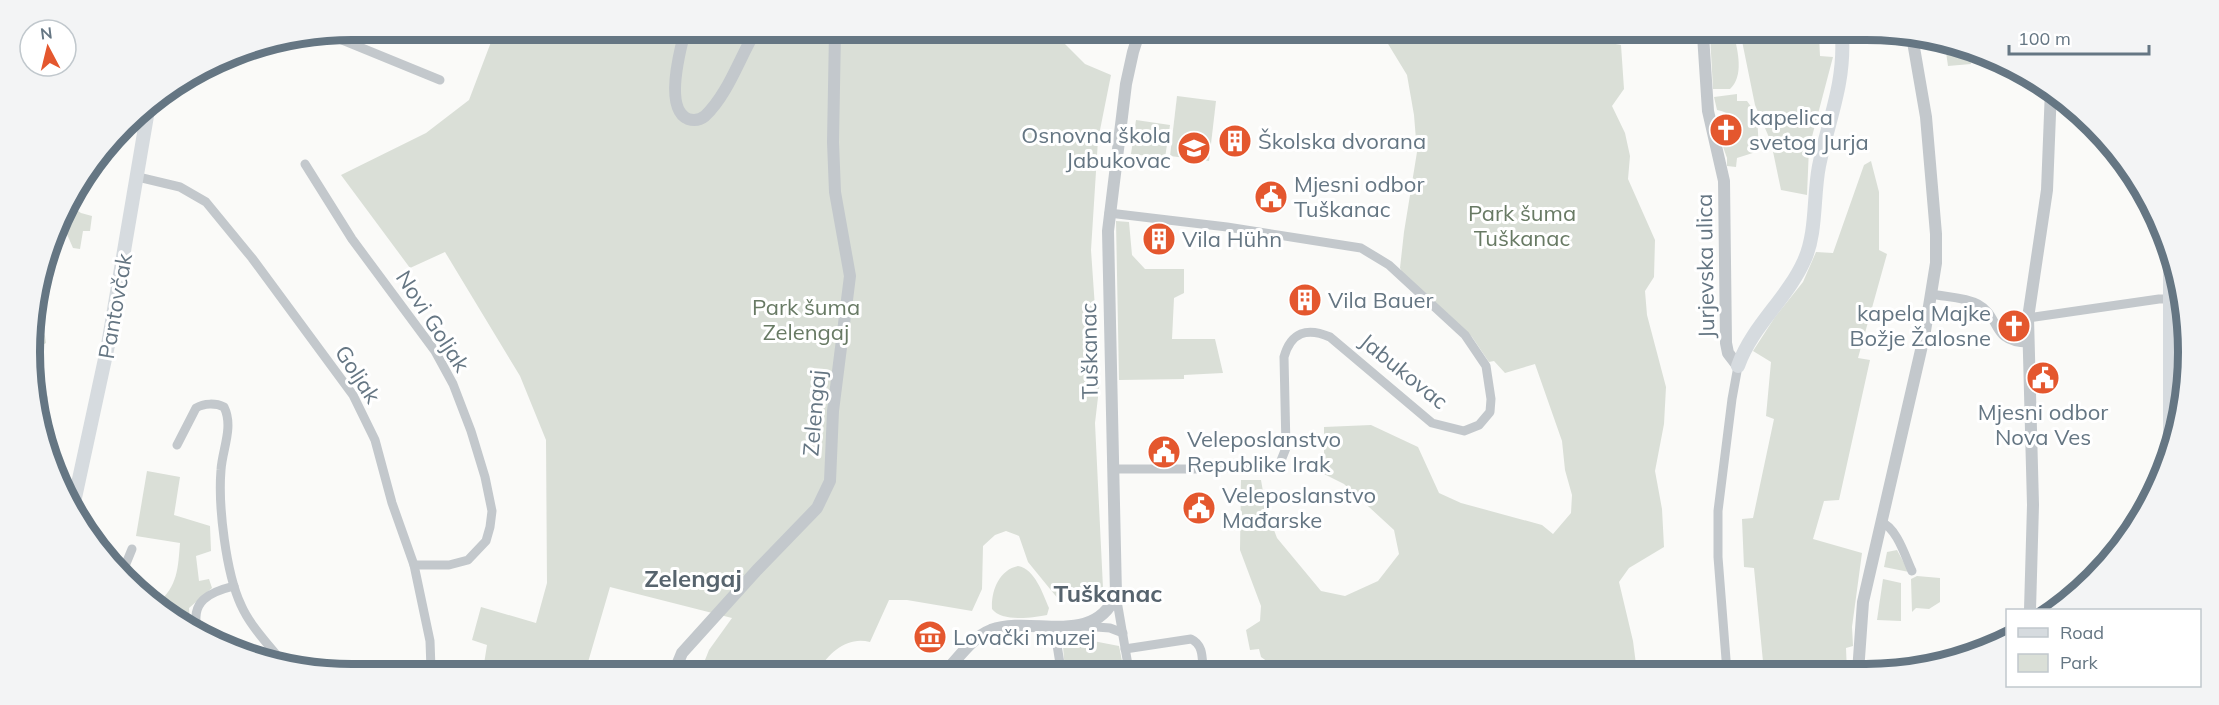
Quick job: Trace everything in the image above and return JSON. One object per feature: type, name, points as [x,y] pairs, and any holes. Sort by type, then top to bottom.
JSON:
[{"type":"main road","points":[[1738,366],[1756,331],[1799,271],[1808,248],[1820,164],[1842,75],[1842,40]]},
{"type":"main road","name":"Pantovčak","points":[[76,495],[102,377],[147,118]]},
{"type":"main road","points":[[2171,421],[2176,309]]},
{"type":"street","points":[[345,40],[440,80]]},
{"type":"street","points":[[683,40],[675,70],[676,99],[683,116],[690,120],[704,117],[722,95],[751,40]]},
{"type":"street","name":"Zelengaj","points":[[677,664],[682,653],[817,508],[830,481],[833,411],[850,276],[835,192],[833,142],[835,40]]},
{"type":"street","name":"Tuškanac","points":[[1128,664],[1116,595],[1107,231],[1126,84],[1137,40]]},
{"type":"street","name":"Jurjevska ulica","points":[[1703,40],[1707,111],[1724,181],[1725,337],[1728,353],[1738,366],[1717,526],[1719,586],[1726,664]]},
{"type":"street","points":[[1858,664],[1860,625],[1869,570],[1924,337],[1936,263],[1936,234],[1926,117],[1913,44]]},
{"type":"street","points":[[2030,609],[2032,484],[2028,318],[2047,190],[2050,100]]},
{"type":"street","name":"Novi Goljak","points":[[305,164],[352,239],[435,351],[453,384],[485,477],[492,511],[486,541],[468,560],[450,565],[414,565]]},
{"type":"street","name":"Goljak","points":[[138,177],[180,187],[206,202],[252,258],[353,395],[375,440],[392,503],[414,565],[430,641],[431,664]]},
{"type":"street","name":"Jabukovac","points":[[1109,213],[1227,227],[1361,248],[1389,265],[1465,335],[1486,366],[1491,399],[1490,412],[1486,419],[1472,428],[1464,431],[1454,430],[1432,423],[1330,337],[1318,332],[1307,332],[1295,337],[1287,344],[1284,357],[1286,448],[1280,462],[1275,465],[1210,469],[1113,469]]},
{"type":"street","points":[[1931,294],[1977,303],[2008,340],[2028,342]]},
{"type":"street","points":[[2028,318],[2174,298]]},
{"type":"street","points":[[177,445],[196,408],[213,404],[224,407],[227,415],[227,435],[221,482],[225,541],[234,585],[241,606],[277,655]]},
{"type":"street","points":[[1881,522],[1887,525],[1894,535],[1912,571]]},
{"type":"street","points":[[125,566],[132,549]]},
{"type":"street","points":[[198,624],[197,610],[203,598],[234,585]]},
{"type":"street","points":[[1078,626],[1088,624],[1098,618],[1112,604],[1116,595]]},
{"type":"street","points":[[953,664],[971,644],[990,631],[1018,626],[1078,626],[1110,628],[1123,633]]},
{"type":"street","points":[[1054,626],[1060,664]]},
{"type":"street","points":[[1125,649],[1191,639],[1197,642],[1202,649],[1203,664]]},
{"type":"green space","name":"Park šuma Zelengaj","points":[[487,40],[627,40],[630,44],[649,40],[1061,40],[1085,64],[1111,75],[1098,140],[1091,250],[1100,380],[1095,423],[1103,588],[1059,600],[1028,562],[1019,536],[1006,531],[995,535],[983,546],[982,589],[972,611],[907,600],[889,600],[870,642],[847,643],[828,657],[823,664],[703,664],[709,650],[732,618],[610,587],[587,664],[484,664],[487,645],[472,640],[481,607],[536,623],[547,583],[546,440],[520,376],[445,252],[410,268],[341,175],[426,133],[469,100],[491,42]]},
{"type":"green space","name":"Park šuma Tuškanac","points":[[1386,40],[1601,40],[1621,45],[1624,89],[1612,106],[1625,133],[1630,156],[1628,179],[1655,240],[1654,277],[1645,291],[1647,315],[1666,387],[1664,424],[1655,471],[1662,509],[1664,547],[1629,568],[1619,582],[1636,664],[1271,664],[1261,657],[1259,649],[1250,650],[1246,630],[1260,621],[1261,606],[1240,550],[1241,480],[1261,480],[1266,509],[1277,538],[1321,591],[1345,596],[1378,581],[1399,554],[1394,530],[1344,484],[1324,474],[1324,427],[1371,425],[1418,447],[1439,493],[1461,503],[1542,525],[1553,534],[1571,513],[1572,495],[1565,470],[1562,441],[1535,364],[1505,373],[1494,361],[1489,362],[1472,337],[1404,276],[1400,268],[1417,152],[1407,75]]},
{"type":"green space","points":[[1710,40],[1735,40],[1738,71],[1734,84],[1730,89],[1713,89]]},
{"type":"green space","points":[[1742,40],[1819,40],[1820,56],[1833,57],[1809,148],[1807,195],[1781,190],[1771,142],[1755,105]]},
{"type":"green space","points":[[1946,51],[1970,58],[1971,64],[1948,66]]},
{"type":"green space","points":[[1737,94],[1737,101],[1747,101],[1757,115],[1759,151],[1737,158],[1736,167],[1727,166],[1722,144],[1736,140],[1732,120],[1727,114],[1717,110],[1714,97]]},
{"type":"green space","points":[[1177,96],[1216,101],[1209,161],[1170,156]]},
{"type":"green space","points":[[1136,120],[1170,125],[1165,158],[1131,154]]},
{"type":"green space","points":[[1871,161],[1879,192],[1879,250],[1887,254],[1858,358],[1870,360],[1839,500],[1824,501],[1813,539],[1862,553],[1852,627],[1853,646],[1846,648],[1847,664],[1763,664],[1754,568],[1744,567],[1742,519],[1753,518],[1774,419],[1766,416],[1771,362],[1753,351],[1775,317],[1803,282],[1816,252],[1833,253],[1864,165]]},
{"type":"green space","points":[[76,209],[92,216],[90,231],[83,231],[80,249],[73,248],[66,232]]},
{"type":"green space","points":[[1116,221],[1129,222],[1132,255],[1145,269],[1184,269],[1184,293],[1174,298],[1172,339],[1215,339],[1223,373],[1184,375],[1184,379],[1119,380]]},
{"type":"green space","points":[[41,330],[45,336],[46,343],[40,346]]},
{"type":"green space","points":[[40,348],[44,352],[42,373],[48,398],[45,408],[41,373]]},
{"type":"green space","points":[[147,471],[180,477],[174,515],[210,526],[211,551],[196,556],[199,581],[209,579],[212,588],[189,608],[190,619],[162,599],[176,576],[180,543],[136,536]]},
{"type":"green space","points":[[1897,550],[1909,572],[1884,567],[1887,552]]},
{"type":"green space","points":[[1018,566],[1029,572],[1038,583],[1049,608],[1047,615],[1026,618],[1010,617],[1003,616],[992,609],[993,595],[1001,577],[1011,568]]},
{"type":"green space","points":[[1917,576],[1940,578],[1940,602],[1929,609],[1916,608],[1912,612],[1911,579]]},
{"type":"green space","points":[[1883,579],[1901,583],[1901,621],[1877,620]]},
{"type":"green space","points":[[1062,635],[1119,646],[1123,664],[1064,664]]},
{"type":"place","name":"kapelica svetog Jurja","points":[[1726,130]]},
{"type":"place","name":"Školska dvorana","points":[[1235,141]]},
{"type":"place","name":"Osnovna škola Jabukovac","points":[[1194,148]]},
{"type":"place","name":"Mjesni odbor Tuškanac","points":[[1271,197]]},
{"type":"place","name":"Vila Hühn","points":[[1159,239]]},
{"type":"place","name":"Vila Bauer","points":[[1305,300]]},
{"type":"place","name":"kapela Majke Božje Žalosne","points":[[2014,326]]},
{"type":"place","name":"Mjesni odbor Nova Ves","points":[[2043,378]]},
{"type":"place","name":"Veleposlanstvo Republike Irak","points":[[1164,452]]},
{"type":"place","name":"Veleposlanstvo Mađarske","points":[[1199,508]]},
{"type":"place","name":"Lovački muzej","points":[[930,637]]},
{"type":"district","name":"Zelengaj","points":[[693,579]]},
{"type":"district","name":"Tuškanac","points":[[1108,594]]}]
